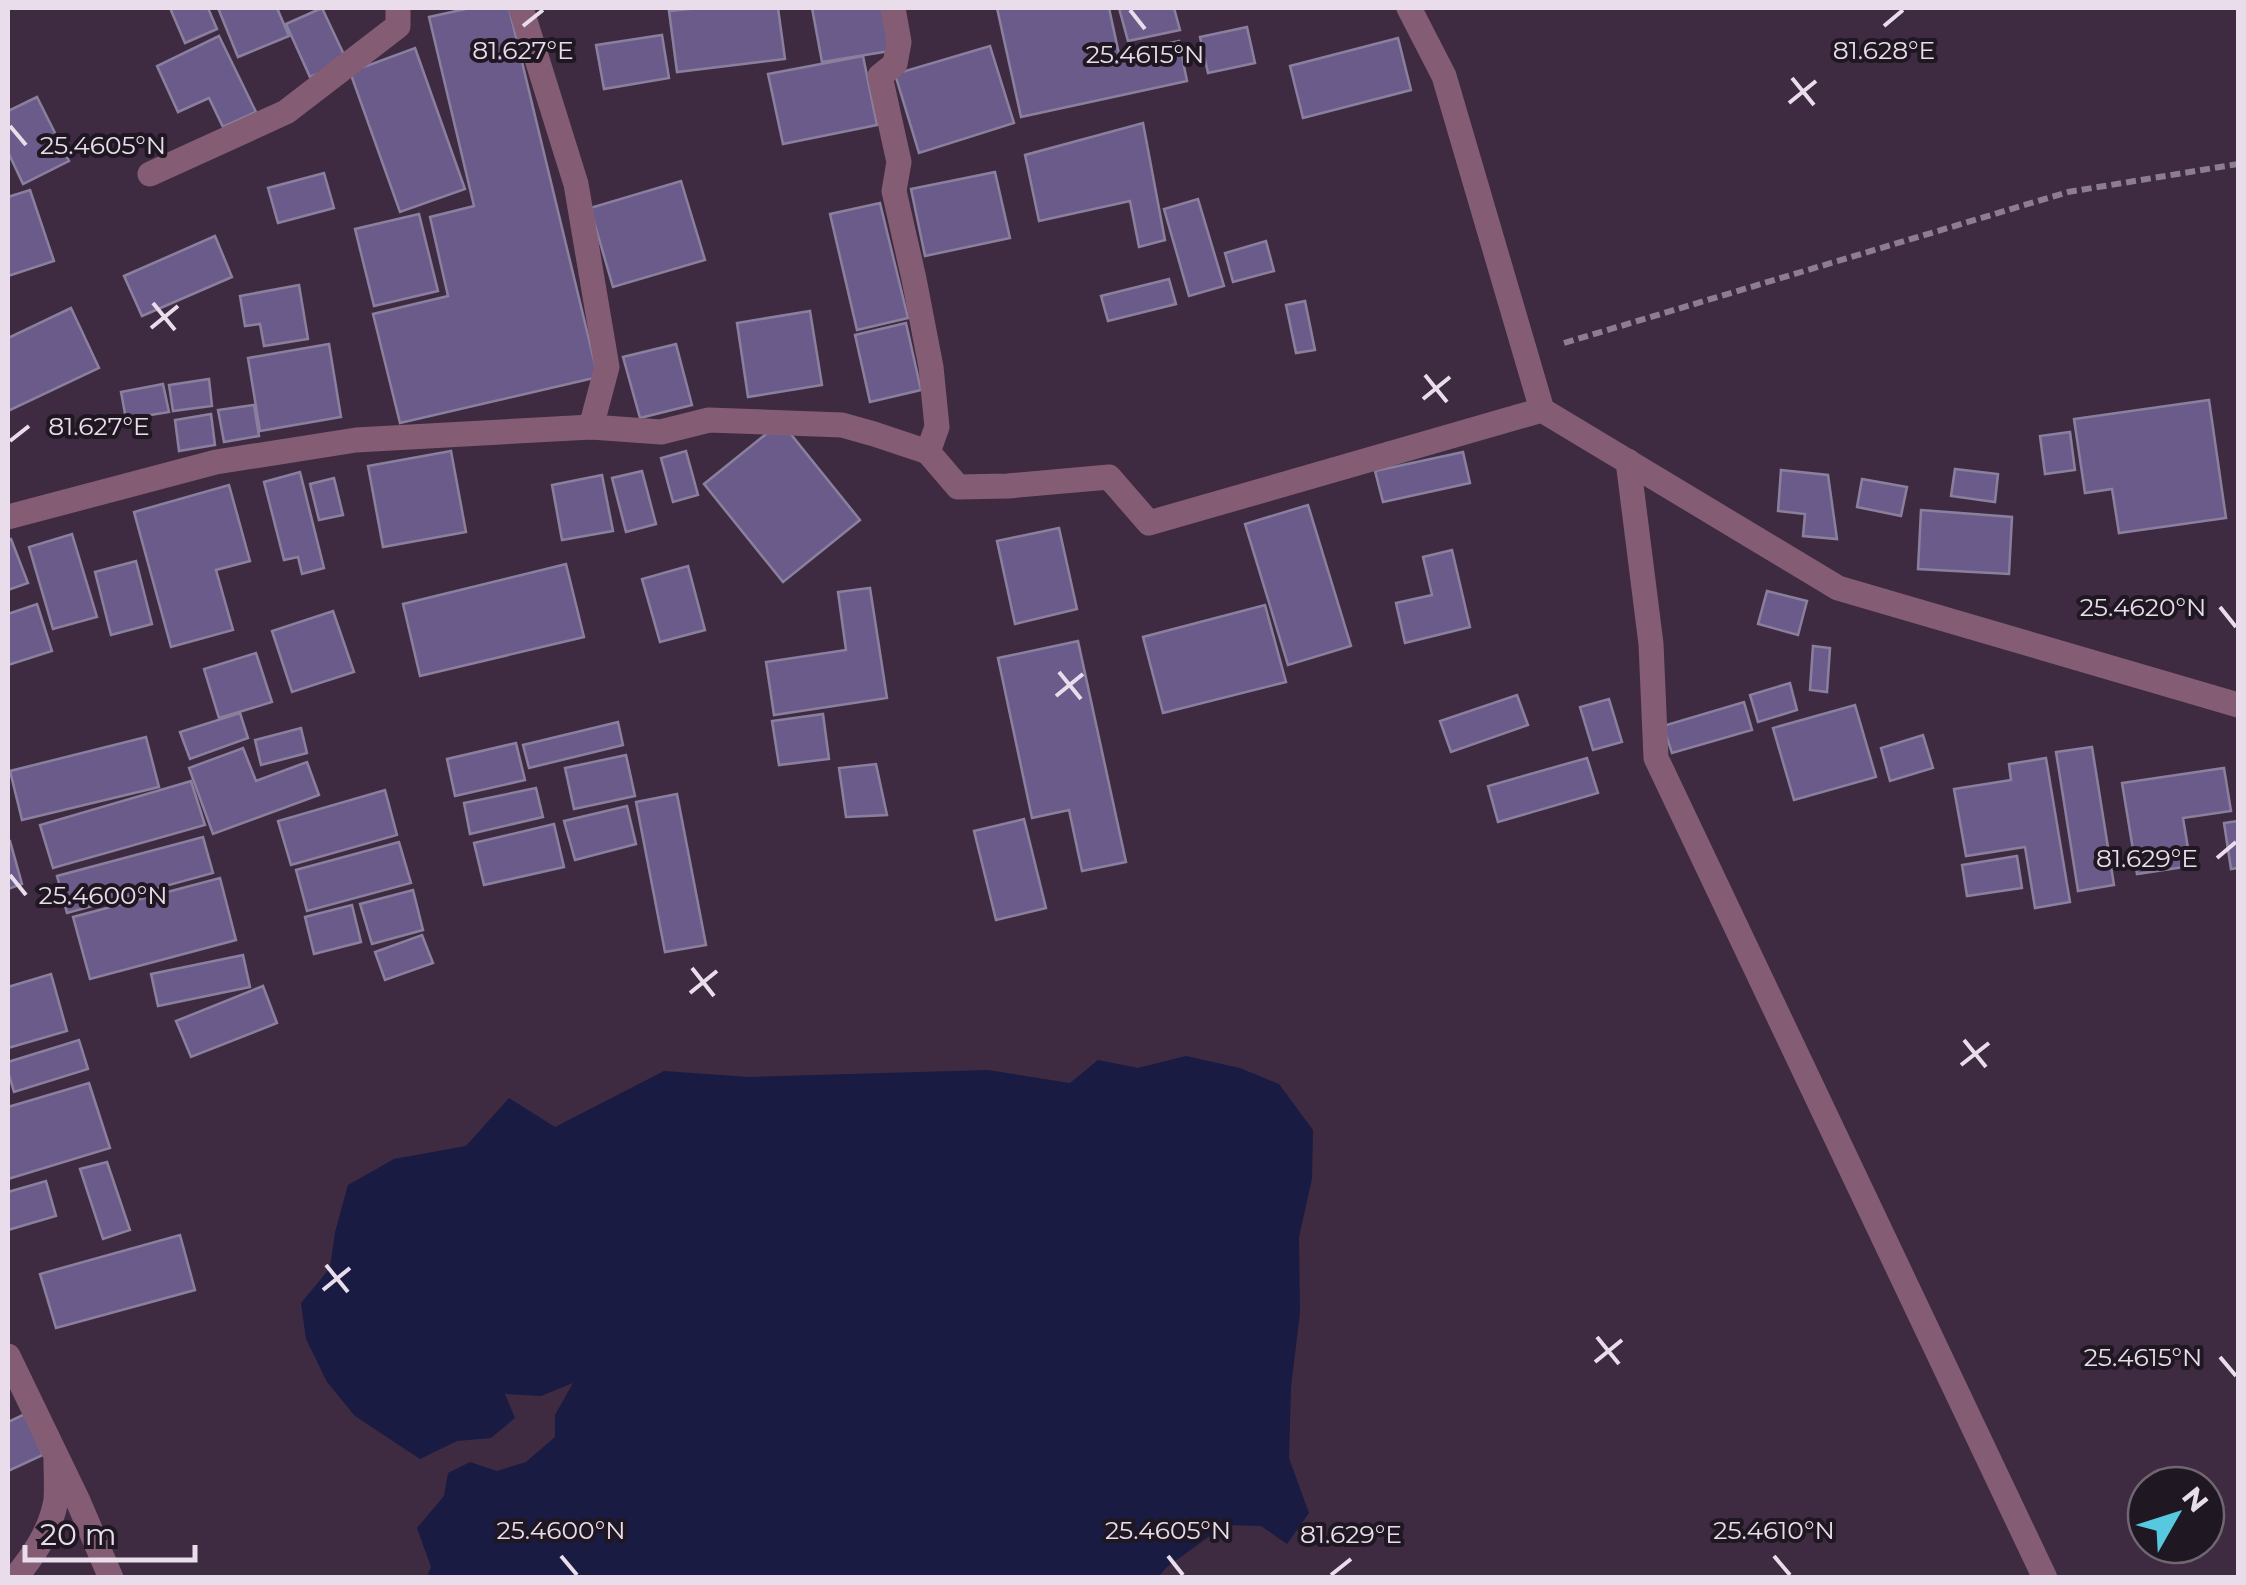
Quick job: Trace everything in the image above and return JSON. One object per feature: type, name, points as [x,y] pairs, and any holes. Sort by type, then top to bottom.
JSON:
[{"type":"street","points":[[150,174],[286,112],[398,26],[398,8]]},
{"type":"street","points":[[521,8],[576,184],[601,330],[607,367],[591,427]]},
{"type":"street","points":[[893,8],[899,42],[895,64],[880,76],[899,162],[894,191],[931,367],[937,427],[928,452]]},
{"type":"street","points":[[1409,8],[1444,76],[1542,410],[1838,588],[2238,705]]},
{"type":"street","points":[[8,517],[216,462],[356,440],[591,427],[661,432],[709,420],[842,425],[928,452],[958,487],[1109,477],[1149,523],[1542,410]]},
{"type":"street","points":[[1628,462],[1651,644],[1656,758],[2045,1578]]},
{"type":"street","points":[[8,1356],[78,1501],[109,1577]]},
{"type":"street","points":[[15,1578],[32,1558],[47,1528],[56,1500],[56,1455]]},
{"type":"path","points":[[1526,354],[2068,192],[2238,164]]},
{"type":"shaded area","points":[[1186,1056],[1240,1068],[1279,1084],[1313,1130],[1312,1179],[1299,1237],[1300,1313],[1291,1387],[1289,1458],[1309,1513],[1287,1544],[1261,1526],[1225,1525],[1157,1578],[427,1577],[431,1567],[417,1528],[444,1496],[448,1473],[470,1462],[497,1471],[526,1462],[555,1437],[555,1415],[573,1383],[541,1396],[505,1394],[515,1418],[491,1438],[457,1441],[420,1459],[355,1416],[327,1382],[306,1339],[301,1303],[330,1268],[348,1185],[394,1159],[466,1146],[509,1098],[555,1127],[664,1071],[749,1077],[988,1070],[1070,1083],[1098,1060],[1138,1068]]},
{"type":"building","points":[[170,8],[208,8],[217,29],[185,43]]},
{"type":"building","points":[[218,8],[277,8],[289,36],[238,57]]},
{"type":"building","points":[[322,8],[347,61],[310,77],[286,24]]},
{"type":"building","points":[[470,8],[509,8],[598,377],[400,423],[373,314],[448,296],[430,217],[474,206],[429,17]]},
{"type":"building","points":[[778,8],[785,59],[677,72],[669,11]]},
{"type":"building","points":[[812,8],[882,8],[890,51],[822,62]]},
{"type":"building","points":[[997,8],[1109,8],[1119,54],[1179,41],[1187,81],[1021,117]]},
{"type":"building","points":[[1119,8],[1174,8],[1180,30],[1128,41]]},
{"type":"building","points":[[1247,27],[1255,63],[1208,73],[1200,37]]},
{"type":"building","points":[[662,35],[669,78],[604,89],[596,45]]},
{"type":"building","points":[[219,36],[256,112],[223,127],[209,98],[178,112],[157,66]]},
{"type":"building","points":[[1398,38],[1411,90],[1303,118],[1290,66]]},
{"type":"building","points":[[990,46],[1014,123],[919,153],[895,74]]},
{"type":"building","points":[[415,48],[465,189],[400,212],[350,72]]},
{"type":"building","points":[[863,56],[877,125],[783,144],[768,74]]},
{"type":"building","points":[[37,97],[69,161],[23,184],[8,152],[8,111]]},
{"type":"building","points":[[1143,123],[1165,240],[1139,247],[1130,201],[1039,221],[1025,155]]},
{"type":"building","points":[[995,172],[1010,238],[925,256],[911,189]]},
{"type":"building","points":[[324,173],[334,208],[278,223],[268,188]]},
{"type":"building","points":[[681,181],[705,260],[613,287],[590,208]]},
{"type":"building","points":[[30,190],[54,261],[8,276],[8,197]]},
{"type":"building","points":[[1198,199],[1224,286],[1189,296],[1164,209]]},
{"type":"building","points":[[880,203],[908,318],[857,330],[830,214]]},
{"type":"building","points":[[419,214],[438,291],[374,306],[355,229]]},
{"type":"building","points":[[215,236],[232,277],[142,316],[124,276]]},
{"type":"building","points":[[1266,241],[1274,271],[1233,282],[1225,253]]},
{"type":"building","points":[[1169,279],[1176,304],[1108,321],[1101,296]]},
{"type":"building","points":[[299,285],[308,339],[264,346],[260,324],[245,326],[240,296]]},
{"type":"building","points":[[1305,301],[1315,350],[1296,353],[1286,305]]},
{"type":"building","points":[[71,308],[99,368],[8,411],[8,338]]},
{"type":"building","points":[[810,311],[822,385],[748,397],[737,323]]},
{"type":"building","points":[[906,323],[921,390],[870,402],[855,335]]},
{"type":"building","points":[[329,344],[341,417],[260,431],[248,358]]},
{"type":"building","points":[[676,344],[692,405],[640,418],[623,357]]},
{"type":"building","points":[[209,379],[212,406],[173,411],[169,385]]},
{"type":"building","points":[[163,384],[169,412],[126,419],[121,392]]},
{"type":"building","points":[[2209,400],[2226,518],[2119,533],[2112,489],[2085,493],[2074,419]]},
{"type":"building","points":[[254,405],[259,436],[224,442],[218,410]]},
{"type":"building","points":[[211,414],[215,445],[179,451],[175,420]]},
{"type":"building","points":[[781,422],[860,520],[783,582],[704,484]]},
{"type":"building","points":[[2070,432],[2075,470],[2045,474],[2040,436]]},
{"type":"building","points":[[451,451],[466,532],[383,547],[368,466]]},
{"type":"building","points":[[686,451],[698,495],[673,502],[661,458]]},
{"type":"building","points":[[1463,452],[1470,483],[1383,502],[1375,471]]},
{"type":"building","points":[[1955,469],[1998,474],[1995,502],[1951,496]]},
{"type":"building","points":[[1781,470],[1828,475],[1837,539],[1803,536],[1805,514],[1778,511]]},
{"type":"building","points":[[642,471],[656,524],[626,532],[612,478]]},
{"type":"building","points":[[300,472],[324,568],[302,574],[298,557],[284,560],[264,482]]},
{"type":"building","points":[[602,475],[613,531],[562,540],[552,485]]},
{"type":"building","points":[[334,478],[343,515],[319,520],[310,484]]},
{"type":"building","points":[[1862,479],[1907,487],[1901,516],[1857,507]]},
{"type":"building","points":[[229,485],[250,561],[216,570],[233,630],[171,647],[134,512]]},
{"type":"building","points":[[1308,505],[1351,646],[1288,665],[1245,524]]},
{"type":"building","points":[[1921,510],[2012,517],[2009,574],[1918,569]]},
{"type":"building","points":[[1059,528],[1077,609],[1015,624],[997,541]]},
{"type":"building","points":[[72,534],[97,617],[53,629],[29,547]]},
{"type":"building","points":[[11,539],[28,583],[8,590],[8,540]]},
{"type":"building","points":[[1452,550],[1470,627],[1405,643],[1396,603],[1432,595],[1423,557]]},
{"type":"building","points":[[136,561],[152,624],[111,635],[95,572]]},
{"type":"building","points":[[566,564],[584,637],[420,676],[403,604]]},
{"type":"building","points":[[688,566],[705,630],[660,642],[642,579]]},
{"type":"building","points":[[870,588],[887,698],[774,715],[766,662],[846,650],[838,592]]},
{"type":"building","points":[[1767,591],[1807,601],[1798,635],[1758,624]]},
{"type":"building","points":[[37,604],[52,651],[8,665],[8,614]]},
{"type":"building","points":[[1265,605],[1286,682],[1163,713],[1143,637]]},
{"type":"building","points":[[333,611],[354,672],[292,692],[272,631]]},
{"type":"building","points":[[1078,641],[1126,862],[1082,871],[1069,810],[1032,818],[998,658]]},
{"type":"building","points":[[1813,646],[1830,648],[1827,692],[1810,690]]},
{"type":"building","points":[[256,653],[272,702],[219,718],[204,669]]},
{"type":"building","points":[[1790,683],[1797,710],[1758,722],[1750,695]]},
{"type":"building","points":[[1517,695],[1528,725],[1451,752],[1440,721]]},
{"type":"building","points":[[1609,699],[1622,742],[1593,750],[1580,707]]},
{"type":"building","points":[[1744,702],[1752,730],[1672,753],[1663,726]]},
{"type":"building","points":[[1855,705],[1876,777],[1794,800],[1773,728]]},
{"type":"building","points":[[240,713],[248,738],[190,759],[180,732]]},
{"type":"building","points":[[823,714],[829,759],[779,765],[772,721]]},
{"type":"building","points":[[618,722],[623,745],[529,768],[523,745]]},
{"type":"building","points":[[301,728],[307,753],[261,765],[255,740]]},
{"type":"building","points":[[1923,735],[1933,768],[1890,781],[1881,748]]},
{"type":"building","points":[[146,737],[159,787],[22,820],[10,771]]},
{"type":"building","points":[[516,743],[525,780],[455,796],[447,759]]},
{"type":"building","points":[[2092,747],[2114,885],[2078,891],[2056,752]]},
{"type":"building","points":[[243,748],[256,781],[307,762],[319,795],[213,834],[189,768]]},
{"type":"building","points":[[626,755],[635,796],[574,809],[565,768]]},
{"type":"building","points":[[1587,758],[1598,793],[1498,822],[1488,786]]},
{"type":"building","points":[[2046,758],[2070,902],[2035,908],[2025,847],[1966,856],[1954,789],[2011,780],[2009,764]]},
{"type":"building","points":[[876,764],[887,815],[846,817],[839,768]]},
{"type":"building","points":[[2224,768],[2231,811],[2183,818],[2191,866],[2137,874],[2122,783]]},
{"type":"building","points":[[191,781],[205,825],[53,868],[40,825]]},
{"type":"building","points":[[536,788],[543,817],[470,834],[464,803]]},
{"type":"building","points":[[385,790],[397,835],[291,865],[278,821]]},
{"type":"building","points":[[677,794],[706,945],[665,952],[636,802]]},
{"type":"building","points":[[627,806],[636,844],[575,860],[564,821]]},
{"type":"building","points":[[1024,819],[1046,908],[996,920],[974,831]]},
{"type":"building","points":[[2238,821],[2238,868],[2231,869],[2224,823]]},
{"type":"building","points":[[554,824],[564,867],[484,885],[474,843]]},
{"type":"building","points":[[203,837],[213,873],[67,913],[57,876]]},
{"type":"building","points":[[8,841],[22,884],[8,889]]},
{"type":"building","points":[[399,842],[411,883],[307,911],[296,870]]},
{"type":"building","points":[[2017,856],[2022,888],[1967,896],[1962,865]]},
{"type":"building","points":[[220,878],[236,940],[90,979],[73,917]]},
{"type":"building","points":[[413,890],[423,930],[372,944],[360,904]]},
{"type":"building","points":[[352,905],[361,942],[314,954],[305,917]]},
{"type":"building","points":[[422,935],[433,963],[385,980],[375,952]]},
{"type":"building","points":[[243,955],[250,987],[158,1006],[151,974]]},
{"type":"building","points":[[51,974],[67,1031],[8,1048],[8,987]]},
{"type":"building","points":[[263,986],[277,1023],[191,1057],[176,1021]]},
{"type":"building","points":[[79,1040],[88,1069],[14,1092],[8,1062]]},
{"type":"building","points":[[89,1083],[110,1148],[8,1179],[8,1107]]},
{"type":"building","points":[[107,1162],[130,1230],[103,1239],[80,1169]]},
{"type":"building","points":[[46,1181],[56,1216],[8,1230],[8,1192]]},
{"type":"building","points":[[180,1235],[195,1290],[56,1328],[40,1274]]},
{"type":"building","points":[[25,1414],[43,1455],[8,1471],[8,1422]]}]
